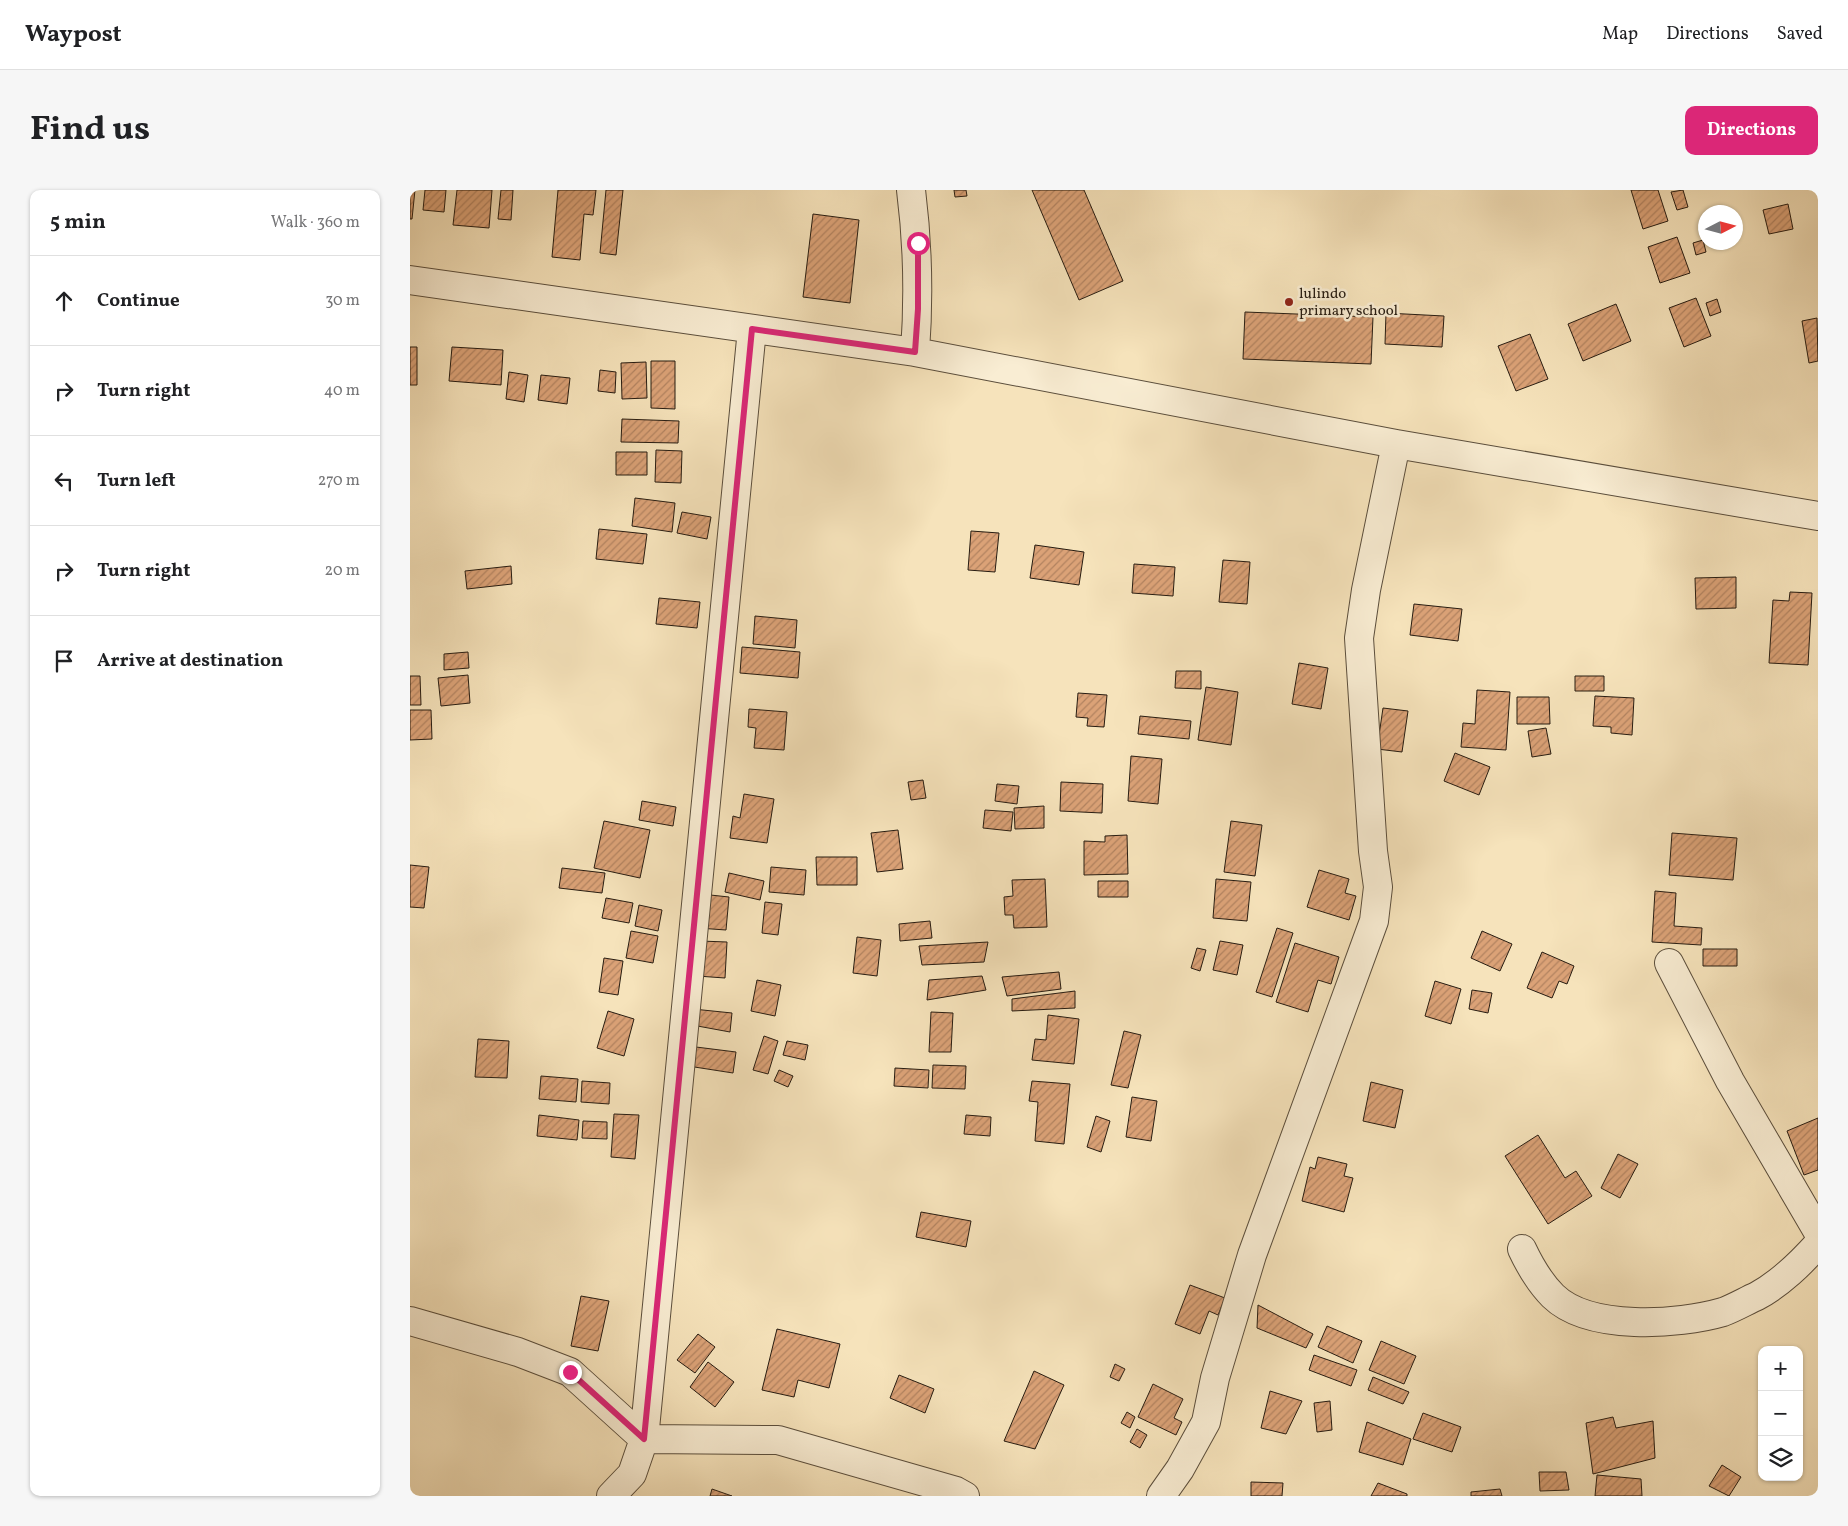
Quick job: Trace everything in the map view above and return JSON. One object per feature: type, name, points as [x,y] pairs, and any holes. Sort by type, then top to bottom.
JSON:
[{"type":"street","points":[[911,190],[918,243],[918,309],[915,352]]},
{"type":"street","points":[[410,280],[915,352],[1396,444],[1818,516]]},
{"type":"street","points":[[611,1496],[632,1474],[644,1439],[752,329]]},
{"type":"street","points":[[1161,1496],[1180,1469],[1206,1422],[1215,1378],[1252,1255],[1374,921],[1378,887],[1373,851],[1359,638],[1366,590],[1396,444]]},
{"type":"street","points":[[1669,963],[1730,1081],[1818,1232]]},
{"type":"street","points":[[1522,1249],[1534,1273],[1554,1297],[1572,1308],[1596,1317],[1630,1323],[1664,1322],[1723,1312],[1759,1295],[1789,1274],[1818,1244]]},
{"type":"street","points":[[410,1321],[518,1352],[570,1372],[644,1439],[778,1440],[956,1491],[965,1496]]},
{"type":"building","points":[[410,190],[415,190],[412,219],[410,219]]},
{"type":"building","points":[[425,190],[446,190],[444,212],[423,210]]},
{"type":"building","points":[[457,190],[492,190],[489,228],[453,225]]},
{"type":"building","points":[[501,190],[513,190],[511,220],[498,219]]},
{"type":"building","points":[[558,190],[596,190],[593,215],[584,214],[580,260],[552,257]]},
{"type":"building","points":[[606,190],[623,190],[616,255],[600,253]]},
{"type":"building","points":[[954,190],[966,190],[967,196],[955,197]]},
{"type":"building","points":[[1032,190],[1084,190],[1123,281],[1079,300]]},
{"type":"building","points":[[1631,190],[1658,190],[1668,221],[1643,229]]},
{"type":"building","points":[[1683,190],[1688,207],[1677,210],[1671,192]]},
{"type":"building","points":[[1788,204],[1793,229],[1769,234],[1763,210]]},
{"type":"building","points":[[813,214],[859,220],[850,303],[803,297]]},
{"type":"building","points":[[1677,237],[1690,273],[1660,283],[1648,247]]},
{"type":"building","points":[[1698,242],[1698,250],[1706,250],[1706,252],[1696,255],[1693,243]]},
{"type":"building","points":[[1696,298],[1711,336],[1684,347],[1669,308]]},
{"type":"building","points":[[1717,299],[1721,312],[1710,316],[1706,303]]},
{"type":"building","points":[[1616,304],[1631,341],[1583,361],[1568,324]]},
{"type":"building","points":[[1245,312],[1373,317],[1371,364],[1243,359]]},
{"type":"building","points":[[1386,313],[1444,316],[1442,347],[1385,344]]},
{"type":"building","points":[[1817,318],[1818,361],[1809,363],[1802,321]]},
{"type":"building","points":[[1530,334],[1548,379],[1516,391],[1498,346]]},
{"type":"building","points":[[410,347],[417,347],[417,385],[410,385]]},
{"type":"building","points":[[452,347],[503,350],[501,385],[449,381]]},
{"type":"building","points":[[651,361],[675,361],[675,409],[651,408]]},
{"type":"building","points":[[646,362],[647,398],[622,399],[621,363]]},
{"type":"building","points":[[600,370],[616,372],[615,393],[598,391]]},
{"type":"building","points":[[509,372],[528,375],[524,402],[506,399]]},
{"type":"building","points":[[541,375],[570,378],[567,404],[538,400]]},
{"type":"building","points":[[622,419],[679,421],[678,443],[621,442]]},
{"type":"building","points":[[656,450],[682,451],[681,483],[655,482]]},
{"type":"building","points":[[616,452],[647,452],[647,475],[616,475]]},
{"type":"building","points":[[635,498],[675,503],[672,532],[632,526]]},
{"type":"building","points":[[682,512],[711,517],[707,539],[677,533]]},
{"type":"building","points":[[599,529],[647,534],[643,564],[596,559]]},
{"type":"building","points":[[971,531],[999,533],[995,572],[968,570]]},
{"type":"building","points":[[1035,545],[1084,552],[1079,585],[1030,578]]},
{"type":"building","points":[[1223,560],[1250,562],[1247,604],[1219,602]]},
{"type":"building","points":[[1134,564],[1175,567],[1173,596],[1132,593]]},
{"type":"building","points":[[511,566],[512,584],[467,589],[465,571]]},
{"type":"building","points":[[1736,577],[1736,608],[1696,609],[1695,578]]},
{"type":"building","points":[[1790,592],[1812,593],[1808,665],[1769,663],[1773,600],[1789,601]]},
{"type":"building","points":[[659,598],[700,602],[697,628],[656,624]]},
{"type":"building","points":[[1414,604],[1462,609],[1458,641],[1410,635]]},
{"type":"building","points":[[755,616],[797,620],[795,648],[753,644]]},
{"type":"building","points":[[742,647],[800,652],[798,678],[740,673]]},
{"type":"building","points":[[468,652],[469,668],[444,670],[444,654]]},
{"type":"building","points":[[1299,663],[1328,668],[1321,709],[1292,704]]},
{"type":"building","points":[[1176,671],[1201,671],[1201,689],[1175,688]]},
{"type":"building","points":[[468,675],[470,703],[441,706],[438,678]]},
{"type":"building","points":[[410,676],[420,676],[421,705],[410,705]]},
{"type":"building","points":[[1575,676],[1604,676],[1604,691],[1575,691]]},
{"type":"building","points":[[1206,687],[1238,692],[1231,745],[1198,740]]},
{"type":"building","points":[[1477,690],[1510,692],[1506,750],[1461,747],[1463,723],[1475,724]]},
{"type":"building","points":[[1078,693],[1107,695],[1104,727],[1087,726],[1088,718],[1076,717]]},
{"type":"building","points":[[1595,696],[1634,698],[1632,735],[1611,733],[1611,727],[1593,726]]},
{"type":"building","points":[[1517,697],[1549,697],[1550,724],[1517,724]]},
{"type":"building","points":[[1383,708],[1408,711],[1402,752],[1377,749]]},
{"type":"building","points":[[749,709],[787,712],[784,750],[754,748],[756,728],[748,727]]},
{"type":"building","points":[[410,710],[431,710],[432,739],[410,740]]},
{"type":"building","points":[[1140,716],[1191,721],[1189,739],[1138,734]]},
{"type":"building","points":[[1546,728],[1551,754],[1532,757],[1528,731]]},
{"type":"building","points":[[1455,753],[1490,767],[1479,795],[1444,781]]},
{"type":"building","points":[[1131,756],[1162,759],[1158,804],[1128,801]]},
{"type":"building","points":[[923,780],[926,798],[911,800],[908,782]]},
{"type":"building","points":[[1061,782],[1103,784],[1102,813],[1060,811]]},
{"type":"building","points":[[997,784],[1019,786],[1017,804],[995,801]]},
{"type":"building","points":[[744,794],[774,799],[767,843],[730,838],[733,816],[740,818]]},
{"type":"building","points":[[642,801],[676,807],[673,826],[639,820]]},
{"type":"building","points":[[1044,806],[1044,828],[1015,829],[1014,808]]},
{"type":"building","points":[[985,810],[1013,812],[1011,831],[983,828]]},
{"type":"building","points":[[604,821],[650,830],[640,878],[594,868]]},
{"type":"building","points":[[1231,821],[1262,825],[1255,876],[1224,872]]},
{"type":"building","points":[[898,830],[903,869],[877,872],[871,833]]},
{"type":"building","points":[[1672,833],[1737,838],[1733,880],[1669,875]]},
{"type":"building","points":[[1127,835],[1128,874],[1084,875],[1084,841],[1105,842],[1105,836]]},
{"type":"building","points":[[816,857],[857,857],[857,885],[817,885]]},
{"type":"building","points":[[410,865],[429,867],[424,908],[410,907]]},
{"type":"building","points":[[771,867],[806,870],[804,895],[769,892]]},
{"type":"building","points":[[562,868],[605,873],[602,893],[559,888]]},
{"type":"building","points":[[1319,870],[1349,879],[1345,893],[1356,896],[1349,920],[1307,907]]},
{"type":"building","points":[[729,873],[764,881],[760,900],[725,892]]},
{"type":"building","points":[[1045,879],[1047,927],[1014,928],[1013,915],[1005,915],[1004,897],[1013,896],[1012,880]]},
{"type":"building","points":[[1216,879],[1251,882],[1247,921],[1213,918]]},
{"type":"building","points":[[1098,881],[1128,881],[1128,897],[1098,897]]},
{"type":"building","points":[[1655,891],[1676,893],[1674,926],[1702,928],[1701,945],[1652,942]]},
{"type":"building","points":[[701,894],[729,897],[726,930],[698,928]]},
{"type":"building","points":[[606,898],[633,903],[629,923],[602,918]]},
{"type":"building","points":[[765,902],[782,904],[778,935],[762,933]]},
{"type":"building","points":[[639,905],[662,910],[658,931],[635,926]]},
{"type":"building","points":[[930,921],[932,938],[900,941],[899,924]]},
{"type":"building","points":[[1277,928],[1293,933],[1272,997],[1256,992]]},
{"type":"building","points":[[631,931],[658,936],[653,963],[626,958]]},
{"type":"building","points":[[1482,931],[1512,944],[1500,971],[1471,958]]},
{"type":"building","points":[[857,937],[881,940],[877,976],[853,973]]},
{"type":"building","points":[[700,941],[727,942],[725,978],[697,976]]},
{"type":"building","points":[[1220,941],[1243,945],[1237,975],[1213,970]]},
{"type":"building","points":[[988,942],[984,962],[922,965],[919,946]]},
{"type":"building","points":[[1295,943],[1339,957],[1331,984],[1318,980],[1308,1012],[1276,1002]]},
{"type":"building","points":[[1197,948],[1206,950],[1200,971],[1191,968]]},
{"type":"building","points":[[1703,949],[1737,949],[1737,966],[1703,966]]},
{"type":"building","points":[[1542,952],[1574,966],[1567,984],[1559,981],[1552,998],[1527,988]]},
{"type":"building","points":[[604,958],[623,961],[618,995],[599,992]]},
{"type":"building","points":[[1059,972],[1061,989],[1007,996],[1002,977]]},
{"type":"building","points":[[982,976],[986,990],[927,1000],[929,980]]},
{"type":"building","points":[[757,980],[781,985],[775,1016],[751,1011]]},
{"type":"building","points":[[1435,981],[1461,989],[1451,1024],[1425,1016]]},
{"type":"building","points":[[1472,990],[1492,993],[1488,1013],[1469,1009]]},
{"type":"building","points":[[1075,991],[1075,1008],[1012,1011],[1012,999]]},
{"type":"building","points":[[693,1009],[732,1013],[730,1032],[692,1025]]},
{"type":"building","points":[[608,1011],[634,1019],[624,1056],[597,1048]]},
{"type":"building","points":[[931,1012],[953,1013],[951,1052],[929,1052]]},
{"type":"building","points":[[1048,1015],[1079,1019],[1074,1064],[1032,1060],[1035,1039],[1046,1040]]},
{"type":"building","points":[[1124,1031],[1141,1035],[1128,1088],[1111,1085]]},
{"type":"building","points":[[764,1036],[778,1041],[768,1074],[753,1070]]},
{"type":"building","points":[[478,1039],[509,1041],[507,1078],[475,1077]]},
{"type":"building","points":[[787,1041],[808,1045],[805,1060],[783,1055]]},
{"type":"building","points":[[688,1046],[736,1052],[733,1073],[688,1066]]},
{"type":"building","points":[[933,1065],[966,1066],[965,1089],[932,1088]]},
{"type":"building","points":[[895,1068],[929,1070],[928,1088],[894,1086]]},
{"type":"building","points":[[779,1070],[793,1076],[788,1087],[774,1081]]},
{"type":"building","points":[[541,1076],[578,1079],[576,1102],[539,1099]]},
{"type":"building","points":[[582,1081],[610,1083],[609,1104],[581,1102]]},
{"type":"building","points":[[1032,1081],[1070,1084],[1064,1144],[1035,1141],[1038,1102],[1029,1101]]},
{"type":"building","points":[[1371,1082],[1403,1090],[1395,1128],[1363,1121]]},
{"type":"building","points":[[1132,1097],[1157,1101],[1151,1141],[1126,1137]]},
{"type":"building","points":[[614,1114],[639,1115],[635,1159],[611,1157]]},
{"type":"building","points":[[539,1115],[579,1120],[577,1140],[537,1136]]},
{"type":"building","points":[[966,1115],[991,1117],[990,1136],[964,1134]]},
{"type":"building","points":[[1096,1116],[1110,1121],[1101,1152],[1087,1147]]},
{"type":"building","points":[[1818,1118],[1818,1170],[1804,1175],[1787,1131]]},
{"type":"building","points":[[583,1121],[607,1122],[607,1139],[582,1138]]},
{"type":"building","points":[[1538,1135],[1565,1178],[1576,1171],[1592,1196],[1548,1224],[1505,1156]]},
{"type":"building","points":[[1618,1154],[1638,1164],[1620,1198],[1601,1188]]},
{"type":"building","points":[[1318,1157],[1347,1164],[1344,1176],[1353,1178],[1344,1212],[1302,1201],[1310,1167],[1315,1169]]},
{"type":"building","points":[[921,1212],[971,1221],[966,1247],[916,1237]]},
{"type":"building","points":[[1190,1285],[1225,1298],[1218,1315],[1209,1311],[1200,1334],[1175,1324]]},
{"type":"building","points":[[581,1296],[609,1301],[598,1351],[571,1346]]},
{"type":"building","points":[[1258,1305],[1313,1334],[1306,1348],[1257,1328]]},
{"type":"building","points":[[1327,1326],[1362,1341],[1353,1363],[1318,1347]]},
{"type":"building","points":[[777,1329],[840,1344],[829,1388],[798,1380],[794,1397],[762,1390]]},
{"type":"building","points":[[698,1334],[715,1347],[695,1373],[677,1360]]},
{"type":"building","points":[[1381,1341],[1416,1356],[1404,1384],[1369,1370]]},
{"type":"building","points":[[1314,1355],[1357,1370],[1351,1386],[1309,1370]]},
{"type":"building","points":[[708,1362],[734,1382],[715,1407],[690,1387]]},
{"type":"building","points":[[1115,1364],[1125,1369],[1119,1381],[1110,1377]]},
{"type":"building","points":[[1034,1371],[1064,1385],[1035,1449],[1004,1441]]},
{"type":"building","points":[[899,1375],[934,1389],[925,1413],[890,1398]]},
{"type":"building","points":[[1373,1377],[1409,1392],[1403,1404],[1368,1390]]},
{"type":"building","points":[[1153,1384],[1183,1399],[1174,1418],[1182,1422],[1176,1435],[1138,1417]]},
{"type":"building","points":[[1270,1391],[1302,1401],[1286,1434],[1261,1428]]},
{"type":"building","points":[[1330,1401],[1332,1430],[1317,1432],[1314,1403]]},
{"type":"building","points":[[1127,1412],[1135,1417],[1130,1428],[1121,1423]]},
{"type":"building","points":[[1423,1413],[1461,1427],[1452,1452],[1413,1439]]},
{"type":"building","points":[[1613,1417],[1616,1428],[1653,1421],[1655,1458],[1593,1474],[1586,1423]]},
{"type":"building","points":[[1367,1422],[1411,1439],[1403,1465],[1359,1452]]},
{"type":"building","points":[[1137,1429],[1147,1435],[1140,1448],[1130,1442]]},
{"type":"building","points":[[1722,1465],[1741,1477],[1729,1496],[1709,1486]]},
{"type":"building","points":[[1539,1472],[1566,1472],[1569,1490],[1540,1491]]},
{"type":"building","points":[[1597,1475],[1641,1479],[1642,1496],[1595,1496]]},
{"type":"building","points":[[1251,1482],[1283,1483],[1282,1496],[1251,1496]]},
{"type":"building","points":[[1378,1483],[1407,1494],[1407,1496],[1371,1496]]},
{"type":"building","points":[[712,1489],[732,1496],[710,1496]]},
{"type":"building","points":[[1500,1489],[1502,1496],[1471,1496],[1471,1492]]},
{"type":"place","name":"lulindo primary school","points":[[1289,302]]},
{"type":"route","points":[[570,1372],[644,1439],[752,329],[915,352],[918,309],[918,243]]}]
